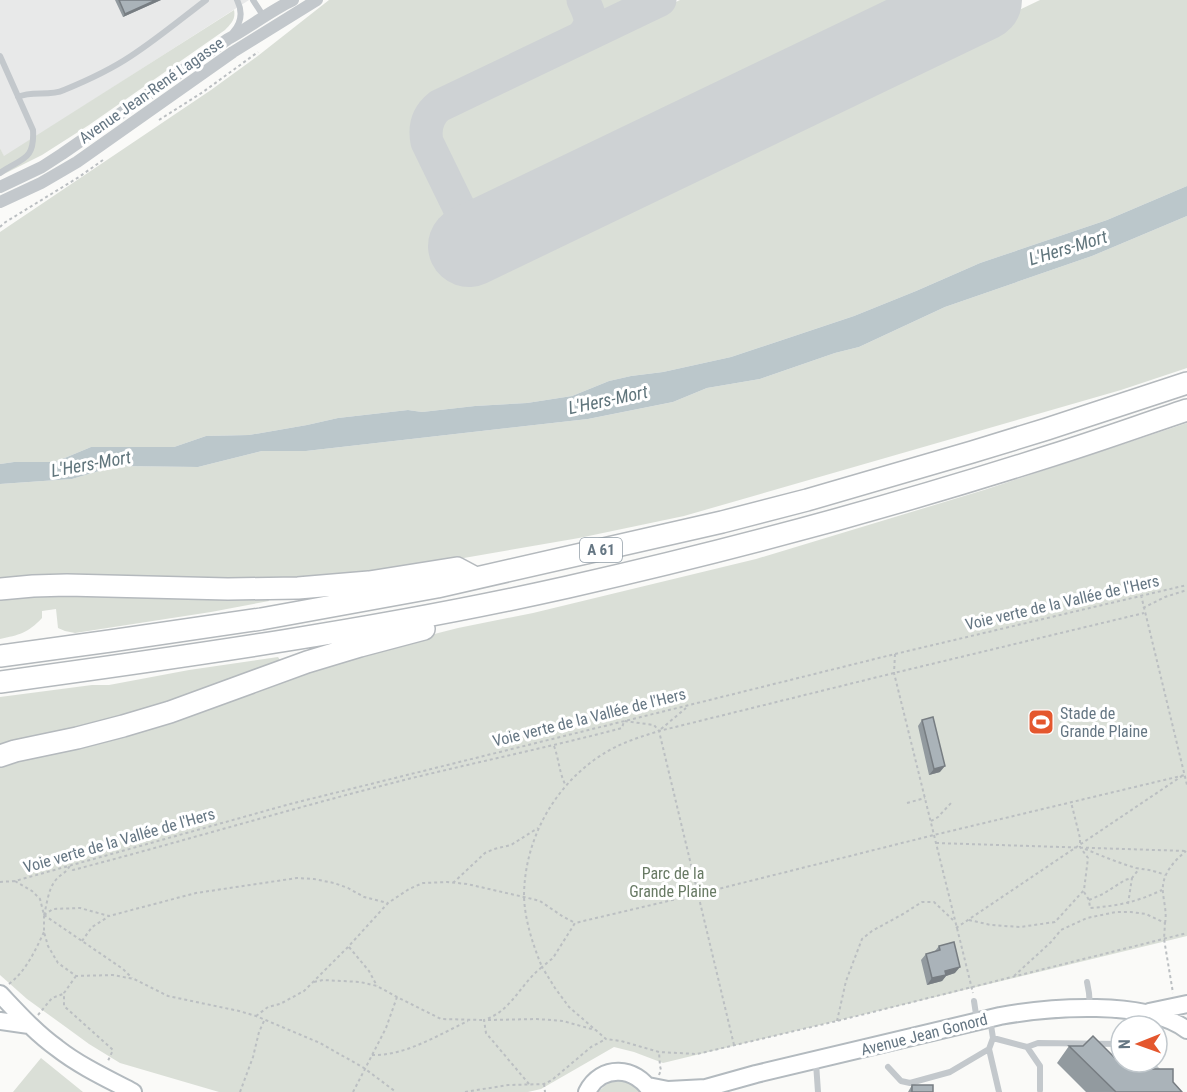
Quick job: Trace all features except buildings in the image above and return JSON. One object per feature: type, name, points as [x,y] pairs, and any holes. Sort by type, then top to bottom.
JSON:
[{"type":"highway","name":"A 61","points":[[0,656],[261,619],[426,589],[722,522],[807,500],[1047,429],[1187,383]]},
{"type":"highway","name":"A 61","points":[[0,682],[264,644],[423,616],[567,587],[844,518],[1053,455],[1187,411]]},
{"type":"highway","points":[[0,589],[67,585],[228,590],[308,588],[369,582],[457,568],[475,578]]},
{"type":"highway","points":[[5,753],[123,726],[170,712],[308,662],[403,634],[447,624],[567,587]]},
{"type":"street","name":"Avenue Jean-René Lagasse","points":[[0,187],[63,154],[228,39],[264,17],[275,3],[293,0]]},
{"type":"street","name":"Avenue Jean-René Lagasse","points":[[0,202],[77,162],[233,52],[317,0]]},
{"type":"street","points":[[275,3],[285,20]]},
{"type":"street","points":[[4,990],[34,1020],[58,1049],[133,1092]]},
{"type":"street","name":"Avenue Jean Gonord","points":[[1145,1013],[1180,1006]]},
{"type":"street","name":"Avenue Jean Gonord","points":[[587,1092],[600,1077],[614,1072],[630,1073],[643,1081],[668,1090],[702,1090],[816,1060],[1032,1010],[1090,1008],[1145,1013],[1173,1021],[1187,1030]]},
{"type":"street","points":[[0,1009],[34,1020]]},
{"type":"street","points":[[0,1021],[34,1020]]},
{"type":"lane","points":[[18,97],[24,94],[60,92],[103,72],[129,57],[206,0]]},
{"type":"lane","points":[[228,39],[241,19],[237,0]]},
{"type":"lane","points":[[253,0],[264,17]]},
{"type":"lane","points":[[0,56],[33,130],[34,142],[26,158],[0,173]]},
{"type":"lane","points":[[1087,982],[1090,1008]]},
{"type":"lane","points":[[974,1001],[993,1038],[989,1050],[999,1092]]},
{"type":"lane","points":[[993,1038],[1027,1047],[1038,1043],[1109,1044]]},
{"type":"lane","points":[[1027,1047],[1040,1066],[1040,1090]]},
{"type":"lane","points":[[888,1067],[901,1081],[910,1083],[950,1072],[989,1050]]},
{"type":"lane","points":[[816,1060],[818,1092]]},
{"type":"lane","points":[[1160,1074],[1163,1077]]},
{"type":"path","name":"Voie verte de la Vallée de l'Hers","points":[[0,882],[15,881],[69,867],[290,804],[895,654],[1187,585]]},
{"type":"path","points":[[1143,608],[1165,597],[1187,590]]},
{"type":"path","points":[[1141,595],[1187,785]]},
{"type":"path","points":[[1144,613],[638,737],[606,752],[581,770],[554,800],[539,827],[529,858],[524,897],[530,936],[542,968],[569,1007],[606,1039],[659,1052],[697,1054],[1187,933]]},
{"type":"path","points":[[895,654],[894,673],[974,1001]]},
{"type":"path","points":[[658,731],[688,705]]},
{"type":"path","points":[[44,915],[55,881],[69,870],[69,867],[73,870],[404,780],[554,746],[622,728],[624,721],[654,725],[658,731],[735,1044]]},
{"type":"path","points":[[554,746],[566,786]]},
{"type":"path","points":[[256,1016],[267,1007],[280,1004],[304,991],[388,903],[409,889],[423,884],[453,882],[540,901],[575,923],[1185,775]]},
{"type":"path","points":[[956,928],[1185,775]]},
{"type":"path","points":[[907,803],[925,798]]},
{"type":"path","points":[[931,821],[939,817],[952,802]]},
{"type":"path","points":[[1071,802],[1080,847],[1088,858],[1084,891],[1090,908],[1128,904],[1145,899],[1162,890]]},
{"type":"path","points":[[453,882],[485,853],[511,845],[539,827]]},
{"type":"path","points":[[936,843],[1186,851]]},
{"type":"path","points":[[1080,847],[1165,875]]},
{"type":"path","points":[[1180,1006],[1174,999],[1164,939],[1166,918],[1162,890],[1165,875],[1173,863],[1186,851]]},
{"type":"path","points":[[1128,904],[1132,878],[1139,868]]},
{"type":"path","points":[[82,941],[92,927],[109,916],[196,893],[297,878],[334,883],[364,897],[388,903]]},
{"type":"path","points":[[1089,900],[1132,878]]},
{"type":"path","points":[[15,881],[32,891],[40,899],[48,946],[58,963],[76,976],[113,975],[134,980],[168,996],[256,1016],[320,1043],[364,1068],[396,1092]]},
{"type":"path","points":[[969,920],[991,925],[1020,927],[1055,922],[1084,891]]},
{"type":"path","points":[[837,1021],[846,981],[862,939],[922,902],[934,902],[955,922]]},
{"type":"path","points":[[44,915],[53,909],[80,908],[109,916]]},
{"type":"path","points":[[1013,976],[1061,930],[1087,918],[1116,912],[1131,912],[1146,914],[1166,923]]},
{"type":"path","points":[[44,915],[123,969],[134,980]]},
{"type":"path","points":[[484,1020],[505,1009],[535,973],[553,958],[575,923]]},
{"type":"path","points":[[4,990],[29,962],[44,932]]},
{"type":"path","points":[[348,947],[369,971],[378,986]]},
{"type":"path","points":[[34,1020],[52,998],[64,993],[76,976]]},
{"type":"path","points":[[311,983],[337,980],[378,986],[441,1019],[537,1019],[596,1030]]},
{"type":"path","points":[[64,993],[64,1006],[113,1050],[106,1063]]},
{"type":"path","points":[[353,1092],[386,1028],[397,997]]},
{"type":"path","points":[[372,1055],[381,1055],[410,1047],[470,1020]]},
{"type":"path","points":[[484,1020],[486,1033],[530,1084]]},
{"type":"path","points":[[240,1092],[264,1021]]},
{"type":"path","points":[[465,1092],[508,1085],[544,1084],[561,1074],[591,1047],[606,1039]]},
{"type":"path","points":[[652,1085],[662,1070],[659,1052]]},
{"type":"path","points":[[544,1084],[545,1092]]},
{"type":"shaded area","points":[[0,0],[249,0],[4,157],[0,148]]},
{"type":"green space","points":[[329,0],[576,0],[584,18],[582,25],[576,31],[438,98],[423,112],[418,123],[418,144],[478,270],[1040,0],[1187,0],[1187,186],[1107,220],[980,263],[854,316],[731,357],[609,381],[572,396],[527,403],[422,412],[408,410],[338,418],[249,435],[206,436],[174,447],[91,447],[55,462],[0,464],[0,232],[211,90]]},
{"type":"green space","points":[[592,0],[642,0],[611,15],[600,13]]},
{"type":"green space","points":[[680,0],[919,0],[495,204],[475,203],[465,197],[433,133],[435,123],[441,116],[452,108]]},
{"type":"green space","points":[[234,10],[234,19],[225,30],[89,125],[42,155],[0,176],[0,148],[4,156]]},
{"type":"green space","points":[[1187,216],[1187,368],[1121,390],[684,516],[579,538],[377,573],[255,581],[0,581],[0,484],[72,479],[116,466],[198,467],[262,451],[306,451],[588,419],[673,402],[707,388],[760,379],[859,347],[945,307],[1092,256]]},
{"type":"green space","name":"Parc de la Grande Plaine","points":[[1187,423],[1187,936],[663,1063],[614,1047],[541,1089],[528,1092],[219,1092],[120,1063],[89,1044],[27,999],[0,975],[0,764],[332,660],[458,628],[533,613],[756,559],[984,490]]},
{"type":"green space","points":[[54,595],[268,598],[269,601],[75,633],[58,628],[56,609],[42,611],[42,618],[28,630],[0,639],[0,600]]},
{"type":"green space","points":[[278,657],[281,664],[130,719],[0,745],[0,697],[92,685],[109,685]]},
{"type":"green space","points":[[41,1058],[83,1092],[13,1092]]},
{"type":"green space","points":[[615,1080],[631,1081],[645,1092],[598,1092]]},
{"type":"water","name":"L'Hers-Mort","points":[[1187,186],[1187,216],[1092,256],[945,307],[859,347],[760,379],[707,388],[673,402],[588,419],[306,451],[262,451],[198,467],[116,466],[72,479],[0,484],[0,464],[55,462],[91,447],[174,447],[206,436],[249,435],[338,418],[408,410],[422,412],[527,403],[572,396],[609,381],[631,376],[663,372],[731,357],[854,316],[980,263],[1107,220]]},
{"type":"taxiway","points":[[581,38],[590,20],[583,0]]},
{"type":"taxiway","points":[[502,230],[481,230],[472,226],[464,218],[427,142],[427,126],[432,113],[439,106],[660,0]]},
{"type":"runway","points":[[469,246],[981,0]]},
{"type":"place","name":"Stade de Grande Plaine","points":[[1041,722]]}]
